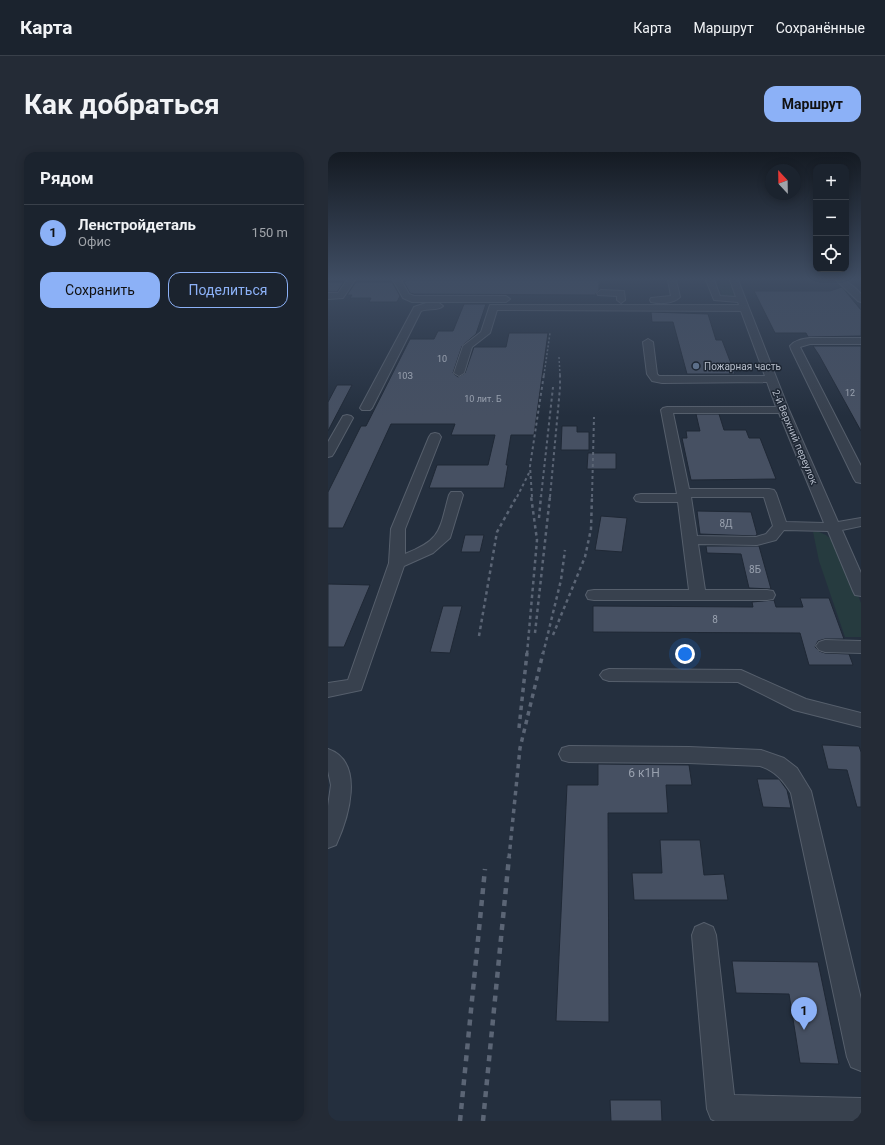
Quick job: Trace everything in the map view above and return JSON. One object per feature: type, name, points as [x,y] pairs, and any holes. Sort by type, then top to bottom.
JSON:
[{"type":"street","points":[[366,408],[410,325]]},
{"type":"street","points":[[459,374],[468,346],[485,333],[487,325]]},
{"type":"street","name":"2-й Верхний переулок","points":[[750,325],[783,410],[834,527],[856,570],[861,591]]},
{"type":"street","points":[[861,341],[810,341],[797,344],[796,346],[796,349],[861,479]]},
{"type":"street","points":[[648,342],[652,374],[656,379],[771,379]]},
{"type":"street","points":[[698,595],[684,496],[667,410],[783,410]]},
{"type":"street","points":[[328,453],[347,418]]},
{"type":"street","points":[[328,690],[355,685],[397,562],[398,529],[435,438]]},
{"type":"street","points":[[641,498],[684,496],[773,487],[780,526],[771,537],[757,541],[690,540]]},
{"type":"street","points":[[397,562],[428,550],[445,535],[456,495]]},
{"type":"street","points":[[780,526],[834,527],[861,522]]},
{"type":"street","points":[[594,595],[766,595]]},
{"type":"street","points":[[825,646],[861,647]]},
{"type":"street","points":[[609,675],[741,676],[801,705],[861,720]]},
{"type":"street","points":[[569,754],[689,755],[761,758],[777,764],[790,774],[801,791],[861,1057]]},
{"type":"street","points":[[328,757],[335,764],[342,783],[337,810],[328,838]]},
{"type":"street","points":[[704,935],[721,1115],[861,1112]]},
{"type":"green space","points":[[813,532],[819,532],[826,535],[838,545],[861,603],[861,637],[845,637],[819,561]]},
{"type":"building","points":[[455,325],[479,325],[476,334],[462,346],[453,373],[458,377],[465,373],[474,347],[506,347],[509,333],[548,333],[534,435],[511,435],[504,488],[429,488],[437,465],[488,465],[495,435],[451,435],[455,424],[391,424],[343,528],[328,528],[328,492],[361,426],[366,426],[410,339],[434,339],[438,331],[453,331]]},
{"type":"building","points":[[674,325],[711,325],[716,340],[722,340],[735,374],[687,374]]},
{"type":"building","points":[[771,325],[861,325],[861,336],[808,337],[806,333],[775,333]]},
{"type":"building","points":[[813,346],[861,346],[861,431],[819,355]]},
{"type":"building","points":[[337,385],[352,385],[328,431],[328,402]]},
{"type":"building","points":[[696,414],[719,414],[724,430],[746,430],[749,438],[760,438],[776,479],[691,480],[682,438],[687,438],[686,431],[700,431]]},
{"type":"building","points":[[562,426],[577,426],[577,432],[589,432],[589,450],[561,450]]},
{"type":"building","points":[[588,453],[616,453],[616,469],[587,469]]},
{"type":"building","points":[[697,511],[751,512],[757,534],[756,536],[700,534]]},
{"type":"building","points":[[601,516],[627,518],[622,552],[595,550]]},
{"type":"building","points":[[465,535],[484,535],[480,552],[461,552]]},
{"type":"building","points":[[706,546],[759,546],[771,589],[749,588],[741,554],[707,553]]},
{"type":"building","points":[[328,584],[370,585],[344,647],[328,647]]},
{"type":"building","points":[[800,598],[829,598],[844,639],[825,639],[818,641],[815,647],[819,651],[825,653],[849,654],[853,665],[809,665],[800,633],[593,632],[593,606],[753,607],[752,602],[774,600],[776,607],[803,607]]},
{"type":"building","points":[[443,606],[462,606],[450,653],[430,652]]},
{"type":"building","points":[[822,745],[859,746],[861,752],[861,807],[857,807],[847,770],[828,769]]},
{"type":"building","points":[[598,764],[689,765],[692,785],[666,785],[668,813],[608,813],[609,1022],[556,1021],[567,785],[598,785]]},
{"type":"building","points":[[757,779],[779,779],[787,790],[791,808],[763,807]]},
{"type":"building","points":[[660,840],[700,840],[704,875],[724,874],[728,900],[634,900],[632,873],[662,873]]},
{"type":"building","points":[[732,961],[818,962],[839,1064],[800,1063],[789,994],[736,993]]},
{"type":"building","points":[[610,1100],[661,1100],[662,1121],[611,1121]]},
{"type":"railway","points":[[544,375],[550,333]]},
{"type":"railway","points":[[559,357],[560,375]]},
{"type":"railway","points":[[532,497],[530,466],[544,374]]},
{"type":"railway","points":[[550,497],[560,375]]},
{"type":"railway","points":[[541,497],[553,387]]},
{"type":"railway","points":[[592,497],[594,417]]},
{"type":"railway","points":[[517,497],[529,473]]},
{"type":"railway","points":[[479,636],[497,532],[517,496]]},
{"type":"railway","points":[[527,654],[537,540],[531,496]]},
{"type":"railway","points":[[539,518],[541,496]]},
{"type":"railway","points":[[535,633],[550,496]]},
{"type":"railway","points":[[553,635],[585,557],[591,529],[592,496]]},
{"type":"railway","points":[[543,654],[561,580],[565,550]]},
{"type":"railway","points":[[519,728],[527,653]]},
{"type":"railway","points":[[509,858],[520,748],[543,653]]},
{"type":"railway","points":[[483,1121],[509,857]]},
{"type":"railway","points":[[460,1121],[485,869]]},
{"type":"place","name":"Пожарная часть","points":[[696,366]]},
{"type":"place","name":"Ленстройдеталь","points":[[804,1030]]}]
